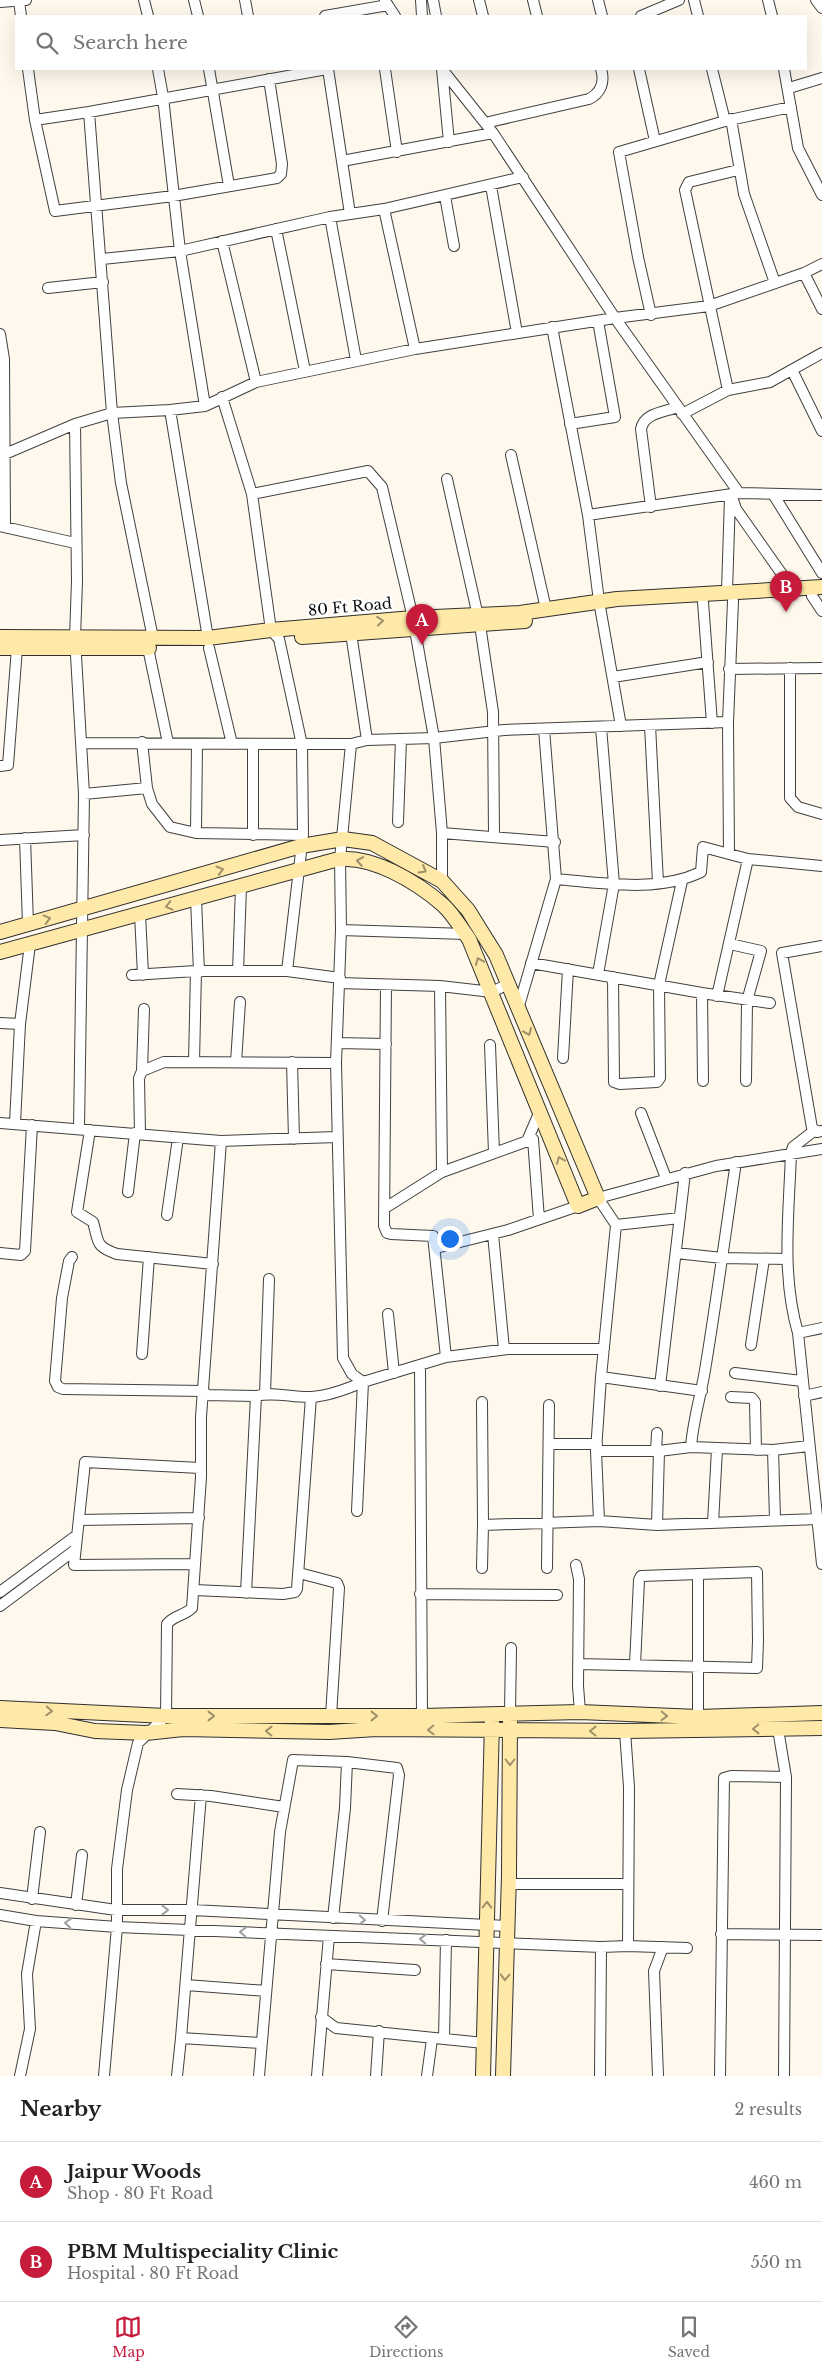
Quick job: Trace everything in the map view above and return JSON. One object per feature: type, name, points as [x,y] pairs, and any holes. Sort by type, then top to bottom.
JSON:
[{"type":"street","points":[[144,0],[148,15]]},
{"type":"street","points":[[194,0],[198,15]]},
{"type":"street","points":[[245,0],[248,15]]},
{"type":"street","points":[[421,0],[422,15]]},
{"type":"street","points":[[433,0],[436,15]]},
{"type":"street","points":[[479,0],[483,15]]},
{"type":"street","points":[[533,0],[537,15]]},
{"type":"street","points":[[598,0],[602,15]]},
{"type":"street","points":[[643,15],[665,3],[679,0]]},
{"type":"street","points":[[694,0],[698,15]]},
{"type":"street","points":[[768,0],[772,15]]},
{"type":"street","points":[[816,0],[822,8]]},
{"type":"street","points":[[0,2],[22,1],[21,15]]},
{"type":"street","points":[[330,15],[386,3],[394,15]]},
{"type":"street","points":[[28,70],[35,120],[55,211],[173,196],[277,178],[281,174],[282,164],[269,79]]},
{"type":"street","points":[[158,70],[163,97],[180,251],[205,406]]},
{"type":"street","points":[[209,70],[229,186]]},
{"type":"street","points":[[35,120],[322,70]]},
{"type":"street","points":[[328,70],[350,214]]},
{"type":"street","points":[[385,70],[396,152]]},
{"type":"street","points":[[442,70],[450,142]]},
{"type":"street","points":[[443,70],[494,133],[615,318],[680,411],[733,494],[736,509],[791,587]]},
{"type":"street","points":[[485,123],[589,99],[600,91],[604,78],[601,70]]},
{"type":"street","points":[[639,70],[655,141]]},
{"type":"street","points":[[712,70],[728,120],[744,194],[775,283]]},
{"type":"street","points":[[784,70],[798,148],[822,195]]},
{"type":"street","points":[[788,88],[822,78]]},
{"type":"street","points":[[651,315],[638,257],[619,152],[728,120],[791,107]]},
{"type":"street","points":[[89,112],[98,206],[112,413],[121,483],[168,743]]},
{"type":"street","points":[[342,161],[494,133]]},
{"type":"street","points":[[728,390],[685,185],[688,182],[738,170]]},
{"type":"street","points":[[102,259],[180,251],[330,217],[384,209],[445,196],[523,177]]},
{"type":"street","points":[[491,186],[517,332]]},
{"type":"street","points":[[445,196],[454,246]]},
{"type":"street","points":[[384,209],[415,349]]},
{"type":"street","points":[[330,217],[356,360]]},
{"type":"street","points":[[276,229],[305,371]]},
{"type":"street","points":[[222,241],[256,382]]},
{"type":"street","points":[[3,454],[75,424],[112,413],[205,406],[256,382],[356,360],[517,332],[710,306],[804,273],[822,264]]},
{"type":"street","points":[[804,273],[822,309]]},
{"type":"street","points":[[48,288],[103,282]]},
{"type":"street","points":[[570,424],[615,416],[598,321]]},
{"type":"street","points":[[552,327],[588,515],[600,606],[621,726]]},
{"type":"street","points":[[0,334],[4,359],[2,526],[75,543]]},
{"type":"street","points":[[651,507],[641,429],[642,423],[652,415],[680,411],[728,390],[770,382],[822,353]]},
{"type":"street","points":[[792,370],[822,431]]},
{"type":"street","points":[[222,397],[252,494],[275,634],[302,745],[302,841],[297,871],[287,971]]},
{"type":"street","points":[[170,410],[208,643],[232,744]]},
{"type":"street","points":[[75,424],[75,543],[77,581],[75,643],[84,794],[79,1129]]},
{"type":"street","points":[[511,455],[546,609]]},
{"type":"street","points":[[252,494],[368,471],[382,487],[414,624],[434,738],[442,833],[442,881]]},
{"type":"street","points":[[447,479],[479,620],[493,712],[494,835]]},
{"type":"street","points":[[729,854],[728,722],[733,494]]},
{"type":"street","points":[[588,515],[733,494],[822,495]]},
{"type":"street","points":[[772,494],[822,573]]},
{"type":"street","name":"80 Ft Road","points":[[0,637],[75,643],[208,643],[275,634],[479,620],[546,609],[703,602],[791,587],[819,593]]},
{"type":"street","points":[[819,593],[822,611]]},
{"type":"street","name":"80 Ft Road","points":[[479,620],[521,622],[600,606],[730,596],[819,593]]},
{"type":"street","points":[[703,602],[712,723]]},
{"type":"street","name":"80 Ft Road","points":[[275,634],[351,633],[414,624]]},
{"type":"street","points":[[351,633],[367,740]]},
{"type":"street","name":"80 Ft Road","points":[[0,648],[75,643]]},
{"type":"street","points":[[0,766],[8,765],[18,648]]},
{"type":"street","points":[[613,677],[708,662]]},
{"type":"street","points":[[729,668],[822,668]]},
{"type":"street","points":[[790,668],[790,798],[798,807],[822,814]]},
{"type":"street","points":[[82,743],[350,744],[367,740],[434,738],[544,729],[728,722]]},
{"type":"street","points":[[650,725],[658,883]]},
{"type":"street","points":[[598,974],[614,884],[602,727]]},
{"type":"street","points":[[518,1009],[556,879],[544,729]]},
{"type":"street","points":[[398,822],[401,739]]},
{"type":"street","points":[[142,742],[147,788],[152,804],[165,824],[170,828],[196,833],[253,835],[302,841],[343,839],[372,843],[442,881],[468,910],[496,955],[598,1198],[616,1225],[601,1377],[597,1447],[599,1521]]},
{"type":"street","points":[[196,833],[197,744]]},
{"type":"street","points":[[253,744],[253,835]]},
{"type":"street","points":[[350,744],[340,859],[341,930],[336,1063],[337,1137],[343,1358],[352,1374],[363,1382]]},
{"type":"street","points":[[84,794],[147,788]]},
{"type":"street","points":[[442,833],[494,835],[554,842]]},
{"type":"street","points":[[0,840],[84,835]]},
{"type":"street","points":[[25,838],[28,924]]},
{"type":"street","points":[[0,932],[83,909],[302,841]]},
{"type":"street","points":[[556,879],[614,884],[682,881],[701,872],[704,847],[748,859],[822,866]]},
{"type":"street","points":[[0,952],[340,859],[374,864],[408,878],[444,906],[466,934],[492,992],[578,1206]]},
{"type":"street","points":[[717,996],[748,859]]},
{"type":"street","points":[[613,977],[612,1064],[614,1082],[620,1084],[657,1082],[660,1078],[659,986],[682,881]]},
{"type":"street","points":[[238,971],[242,887]]},
{"type":"street","points":[[194,1062],[197,972],[196,899]]},
{"type":"street","points":[[140,914],[143,975]]},
{"type":"street","points":[[341,930],[466,934]]},
{"type":"street","points":[[16,1124],[20,1024],[30,944]]},
{"type":"street","points":[[730,944],[762,951],[747,1001],[746,1082]]},
{"type":"street","points":[[818,1130],[812,1128],[782,953],[822,946]]},
{"type":"street","points":[[531,963],[717,996],[770,1003]]},
{"type":"street","points":[[562,1058],[568,969]]},
{"type":"street","points":[[132,975],[287,971],[339,980],[386,985],[440,986],[492,992],[508,984]]},
{"type":"street","points":[[386,985],[384,1226],[387,1233],[431,1234],[434,1238],[446,1357]]},
{"type":"street","points":[[440,986],[442,1172]]},
{"type":"street","points":[[702,993],[703,1081]]},
{"type":"street","points":[[236,1062],[240,1002]]},
{"type":"street","points":[[128,1192],[138,1133],[139,1078],[142,1071],[144,1009]]},
{"type":"street","points":[[0,1023],[20,1024]]},
{"type":"street","points":[[337,1043],[386,1044]]},
{"type":"street","points":[[490,1045],[494,1153]]},
{"type":"street","points":[[142,1071],[164,1062],[336,1063]]},
{"type":"street","points":[[292,1062],[294,1139]]},
{"type":"street","points":[[527,1141],[540,1111]]},
{"type":"street","points":[[641,1113],[666,1178]]},
{"type":"street","points":[[0,1122],[221,1141],[337,1137]]},
{"type":"street","points":[[0,1253],[21,1255],[25,1252],[32,1125]]},
{"type":"street","points":[[90,1130],[77,1212],[93,1222],[98,1244],[104,1249],[117,1254],[213,1264]]},
{"type":"street","points":[[818,1130],[793,1147],[791,1153],[787,1259],[792,1313],[798,1333],[822,1564]]},
{"type":"street","points":[[166,1215],[178,1138]]},
{"type":"street","points":[[385,1208],[442,1172],[533,1139],[539,1219]]},
{"type":"street","points":[[104,2076],[117,1928],[117,1869],[127,1790],[138,1743],[146,1733],[166,1716],[167,1624],[173,1616],[188,1612],[192,1608],[199,1518],[201,1417],[221,1141]]},
{"type":"street","points":[[436,1248],[493,1234],[598,1198],[685,1173],[736,1162],[822,1149]]},
{"type":"street","points":[[691,1447],[692,1427],[702,1391],[736,1162]]},
{"type":"street","points":[[660,1386],[685,1173]]},
{"type":"street","points":[[616,1225],[680,1218]]},
{"type":"street","points":[[493,1234],[504,1350]]},
{"type":"street","points":[[676,1253],[722,1258],[787,1259]]},
{"type":"street","points":[[72,1257],[69,1261],[62,1298],[55,1381],[58,1387],[63,1389],[311,1397],[342,1391],[363,1382],[446,1357],[504,1350],[604,1348]]},
{"type":"street","points":[[142,1354],[149,1257]]},
{"type":"street","points":[[751,1345],[764,1259]]},
{"type":"street","points":[[246,1593],[269,1279]]},
{"type":"street","points":[[388,1314],[394,1373]]},
{"type":"street","points":[[798,1333],[822,1328]]},
{"type":"street","points":[[420,1366],[422,1716]]},
{"type":"street","points":[[735,1373],[802,1381]]},
{"type":"street","points":[[601,1377],[702,1391]]},
{"type":"street","points":[[357,1511],[363,1382]]},
{"type":"street","points":[[804,1396],[822,1392]]},
{"type":"street","points":[[194,1590],[283,1594],[295,1592],[297,1589],[311,1397]]},
{"type":"street","points":[[731,1397],[752,1398],[755,1402],[756,1450]]},
{"type":"street","points":[[482,1402],[482,1568]]},
{"type":"street","points":[[547,1568],[549,1405]]},
{"type":"street","points":[[657,1433],[657,1525]]},
{"type":"street","points":[[550,1444],[658,1451],[691,1447],[773,1450],[809,1446]]},
{"type":"street","points":[[714,1523],[717,1449]]},
{"type":"street","points":[[773,1450],[774,1519]]},
{"type":"street","points":[[195,1564],[74,1565],[85,1462],[200,1468]]},
{"type":"street","points":[[79,1520],[199,1518]]},
{"type":"street","points":[[483,1525],[599,1521],[657,1525],[774,1519],[818,1520]]},
{"type":"street","points":[[0,1592],[77,1535]]},
{"type":"street","points":[[0,1606],[75,1550]]},
{"type":"street","points":[[576,1565],[580,1579],[578,1664],[580,1712]]},
{"type":"street","points":[[578,1664],[757,1668],[756,1572],[641,1576],[639,1580],[635,1665]]},
{"type":"street","points":[[299,1573],[332,1580],[337,1583],[339,1588],[331,1716]]},
{"type":"street","points":[[698,1575],[698,1717]]},
{"type":"street","points":[[420,1594],[557,1595]]},
{"type":"street","points":[[503,2076],[509,1884],[511,1648]]},
{"type":"street","points":[[0,1708],[166,1716],[422,1716],[580,1712],[698,1717],[822,1713]]},
{"type":"street","points":[[483,2076],[492,1714]]},
{"type":"street","points":[[0,1720],[55,1724],[95,1731],[146,1733],[183,1729],[329,1732],[376,1729],[625,1731],[822,1728]]},
{"type":"street","points":[[778,1729],[786,1777],[784,2076]]},
{"type":"street","points":[[625,1731],[628,1787],[628,1946]]},
{"type":"street","points":[[259,2076],[284,1807],[293,1760],[347,1762],[397,1768],[399,1774],[382,1921]]},
{"type":"street","points":[[333,1918],[345,1808],[347,1762]]},
{"type":"street","points":[[720,2076],[724,1778],[731,1776],[786,1777]]},
{"type":"street","points":[[177,1794],[284,1807]]},
{"type":"street","points":[[177,2076],[201,1796]]},
{"type":"street","points":[[32,1899],[40,1832]]},
{"type":"street","points":[[76,1905],[82,1855]]},
{"type":"street","points":[[509,1884],[628,1884]]},
{"type":"street","points":[[0,1893],[116,1910],[192,1910],[507,1926]]},
{"type":"street","points":[[0,1915],[36,1921],[117,1928],[190,1929],[601,1947],[687,1948]]},
{"type":"street","points":[[20,2076],[30,2030],[27,1974],[36,1921]]},
{"type":"street","points":[[721,1934],[822,1935]]},
{"type":"street","points":[[317,2076],[329,1936]]},
{"type":"street","points":[[444,2039],[446,1940]]},
{"type":"street","points":[[600,2076],[601,1947]]},
{"type":"street","points":[[658,2076],[654,1971],[663,1947]]},
{"type":"street","points":[[326,1964],[415,1970]]},
{"type":"street","points":[[186,1985],[266,1991]]},
{"type":"street","points":[[321,2017],[336,2028],[484,2043]]},
{"type":"street","points":[[376,2076],[379,2031]]},
{"type":"street","points":[[181,2038],[261,2043]]},
{"type":"street","points":[[427,2076],[432,2038]]},
{"type":"place","name":"PBM Multispeciality Clinic","points":[[786,612]]},
{"type":"place","name":"Jaipur Woods","points":[[422,645]]}]
